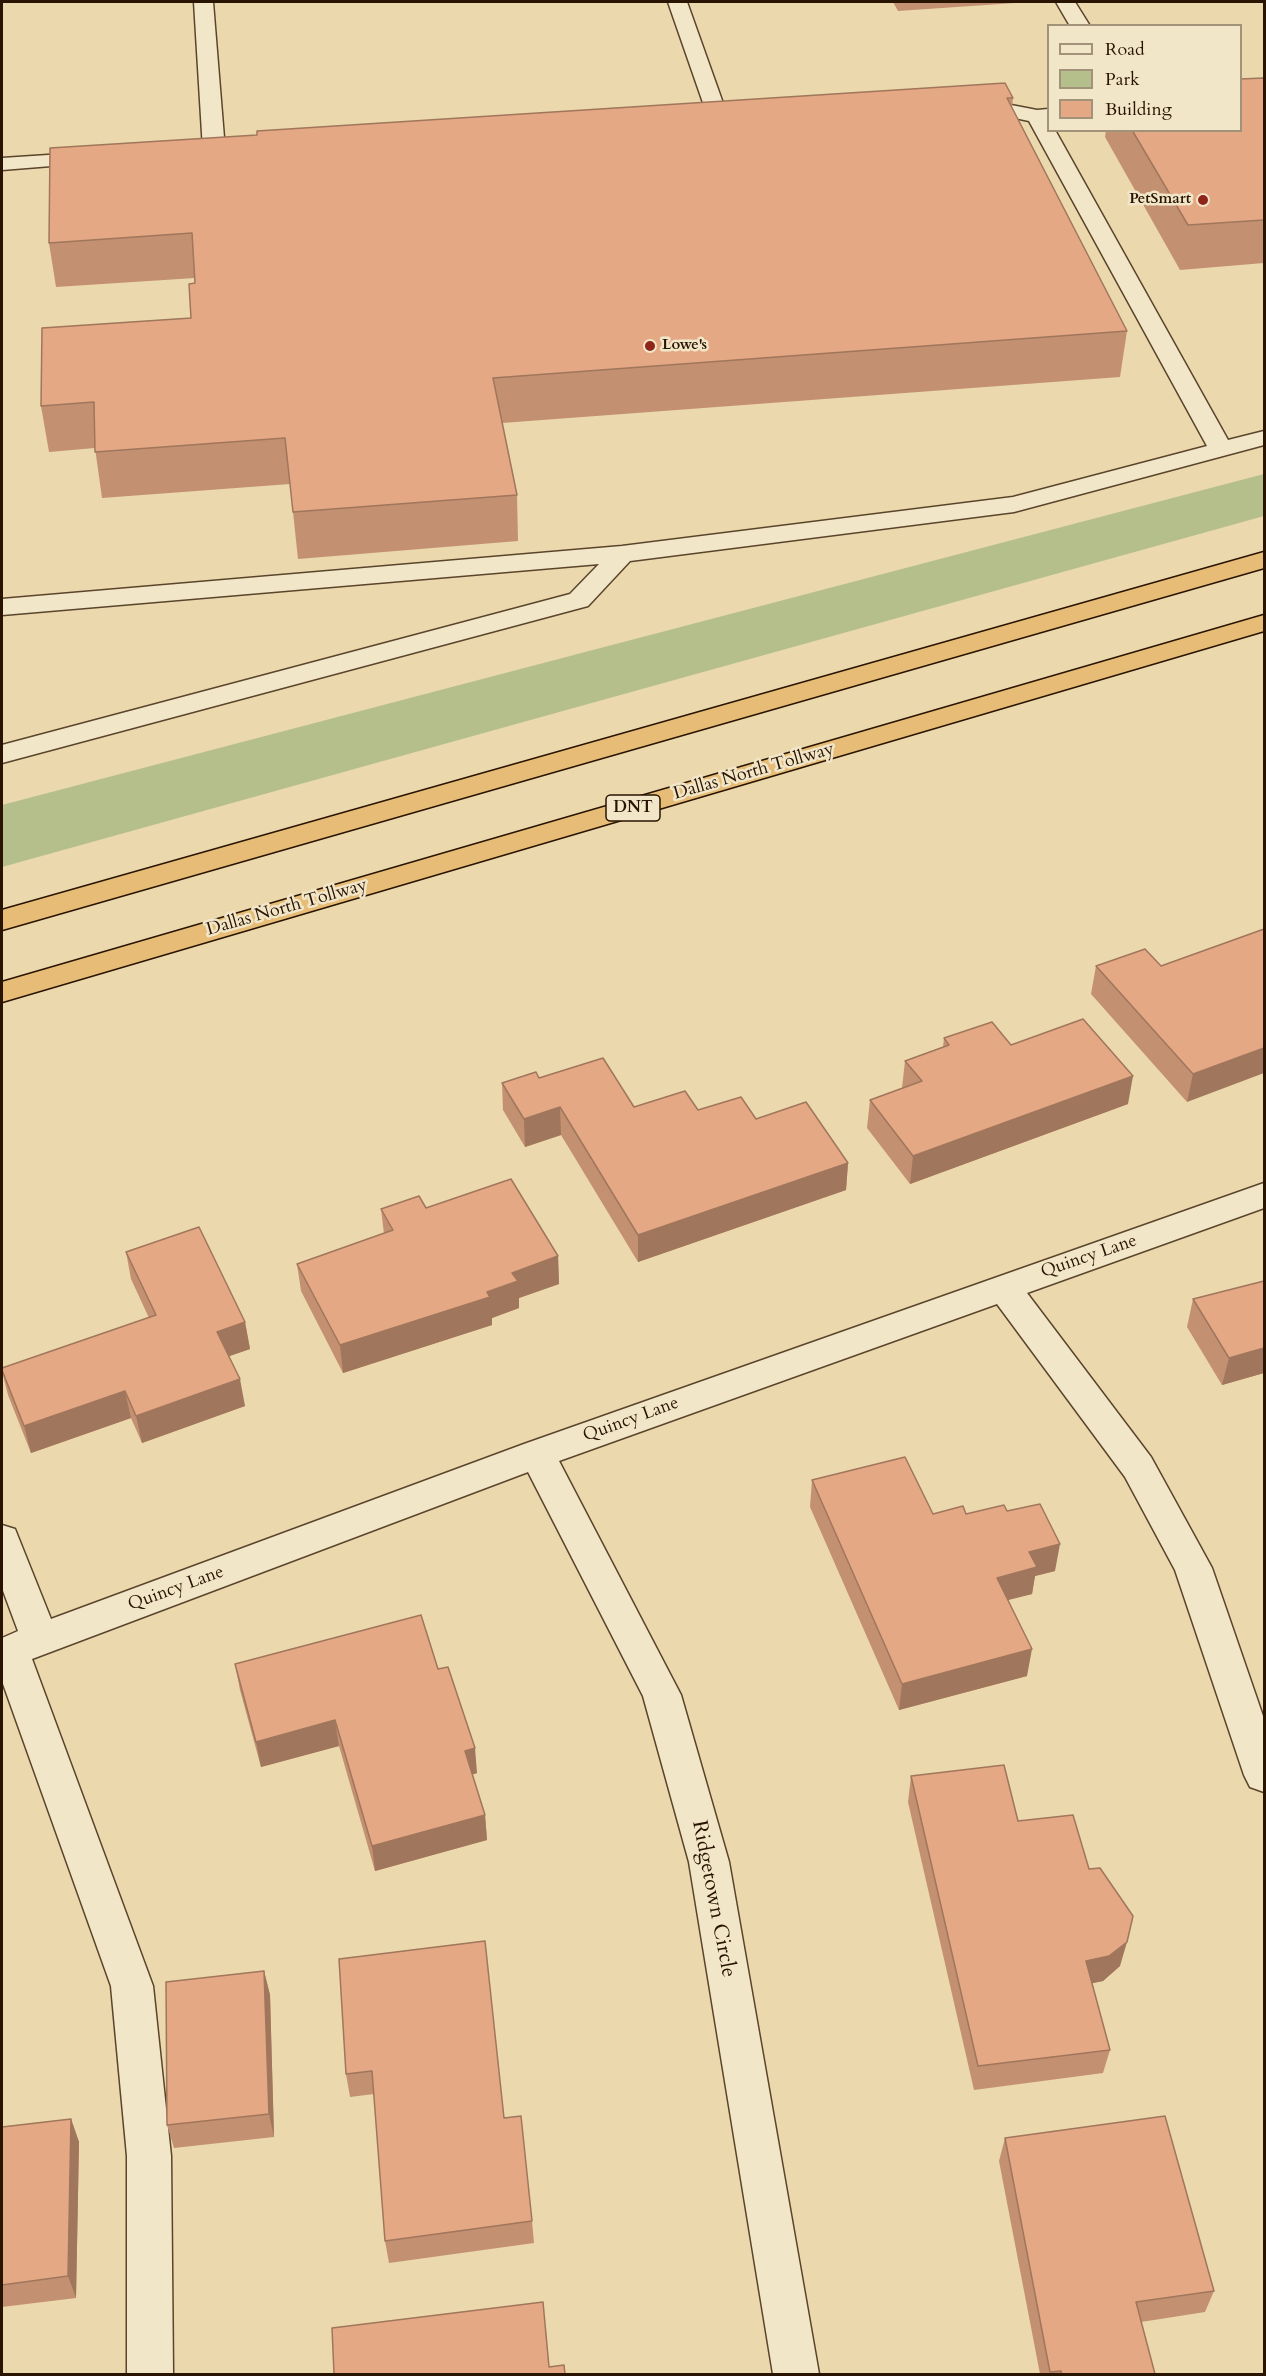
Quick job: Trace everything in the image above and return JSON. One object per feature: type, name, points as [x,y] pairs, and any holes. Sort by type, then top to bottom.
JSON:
[{"type":"highway","points":[[2,920],[1264,560]]},
{"type":"highway","name":"Dallas North Tollway","points":[[2,992],[1264,623]]},
{"type":"street","points":[[202,2],[214,150]]},
{"type":"street","points":[[677,2],[719,120]]},
{"type":"street","points":[[1066,2],[1079,24]]},
{"type":"street","points":[[947,99],[1043,115]]},
{"type":"street","points":[[695,121],[741,118]]},
{"type":"street","points":[[1052,132],[1221,450]]},
{"type":"street","points":[[191,152],[237,149]]},
{"type":"street","points":[[2,164],[110,157]]},
{"type":"street","points":[[2,607],[622,554],[1014,504],[1264,438]]},
{"type":"street","points":[[2,754],[579,600],[622,554]]},
{"type":"street","name":"Quincy Lane","points":[[17,1648],[537,1454],[1264,1195]]},
{"type":"street","points":[[1003,1287],[1138,1467],[1192,1568],[1264,1775]]},
{"type":"street","name":"Ridgetown Circle","points":[[537,1454],[662,1695],[710,1862],[796,2374]]},
{"type":"street","points":[[2,1540],[17,1648],[132,1986],[149,2156],[150,2374]]},
{"type":"green space","points":[[1264,474],[1264,516],[2,867],[2,805]]},
{"type":"building","points":[[1264,78],[1264,220],[1188,225],[1133,132],[1242,132],[1242,79]]},
{"type":"building","name":"Lowe's","points":[[1005,83],[1013,98],[1007,98],[1127,331],[493,378],[517,495],[293,512],[285,438],[95,452],[94,402],[41,406],[42,328],[191,318],[189,284],[195,283],[192,233],[49,243],[50,148],[257,135],[257,131]]},
{"type":"building","points":[[1264,929],[1264,1048],[1193,1074],[1096,966],[1145,949],[1161,966]]},
{"type":"building","points":[[1083,1019],[1133,1076],[913,1156],[870,1100],[922,1081],[905,1061],[949,1045],[944,1038],[992,1022],[1011,1045]]},
{"type":"building","points":[[603,1058],[634,1107],[685,1091],[698,1110],[741,1097],[756,1119],[806,1102],[848,1163],[638,1235],[560,1107],[524,1119],[502,1083],[536,1072],[539,1078]]},
{"type":"building","points":[[511,1179],[558,1256],[512,1273],[518,1281],[487,1292],[490,1297],[340,1345],[297,1264],[393,1230],[381,1209],[419,1196],[426,1208]]},
{"type":"building","points":[[199,1227],[245,1322],[217,1332],[240,1379],[136,1416],[125,1391],[24,1426],[2,1368],[156,1315],[126,1252]]},
{"type":"building","points":[[1264,1281],[1264,1348],[1229,1358],[1193,1299]]},
{"type":"building","points":[[905,1457],[933,1514],[963,1506],[966,1514],[1004,1505],[1007,1511],[1040,1504],[1060,1544],[1029,1552],[1037,1567],[997,1578],[1032,1649],[902,1684],[812,1480]]},
{"type":"building","points":[[421,1615],[438,1669],[448,1667],[475,1748],[465,1751],[485,1815],[372,1846],[335,1720],[256,1742],[235,1664]]},
{"type":"building","points":[[1004,1765],[1018,1821],[1073,1815],[1089,1869],[1100,1868],[1133,1916],[1127,1942],[1109,1956],[1086,1961],[1110,2050],[978,2066],[911,1776]]},
{"type":"building","points":[[485,1941],[504,2118],[521,2116],[532,2221],[385,2241],[372,2071],[346,2074],[339,1959]]},
{"type":"building","points":[[264,1971],[269,2114],[167,2125],[166,1982]]},
{"type":"building","points":[[1165,2116],[1214,2291],[1136,2302],[1155,2374],[1050,2372],[1005,2138]]},
{"type":"building","points":[[71,2119],[68,2276],[2,2285],[2,2127]]},
{"type":"building","points":[[543,2302],[549,2367],[564,2365],[565,2374],[334,2374],[332,2328]]},
{"type":"place","name":"PetSmart","points":[[1203,200]]},
{"type":"place","name":"Lowe's","points":[[650,346]]}]
